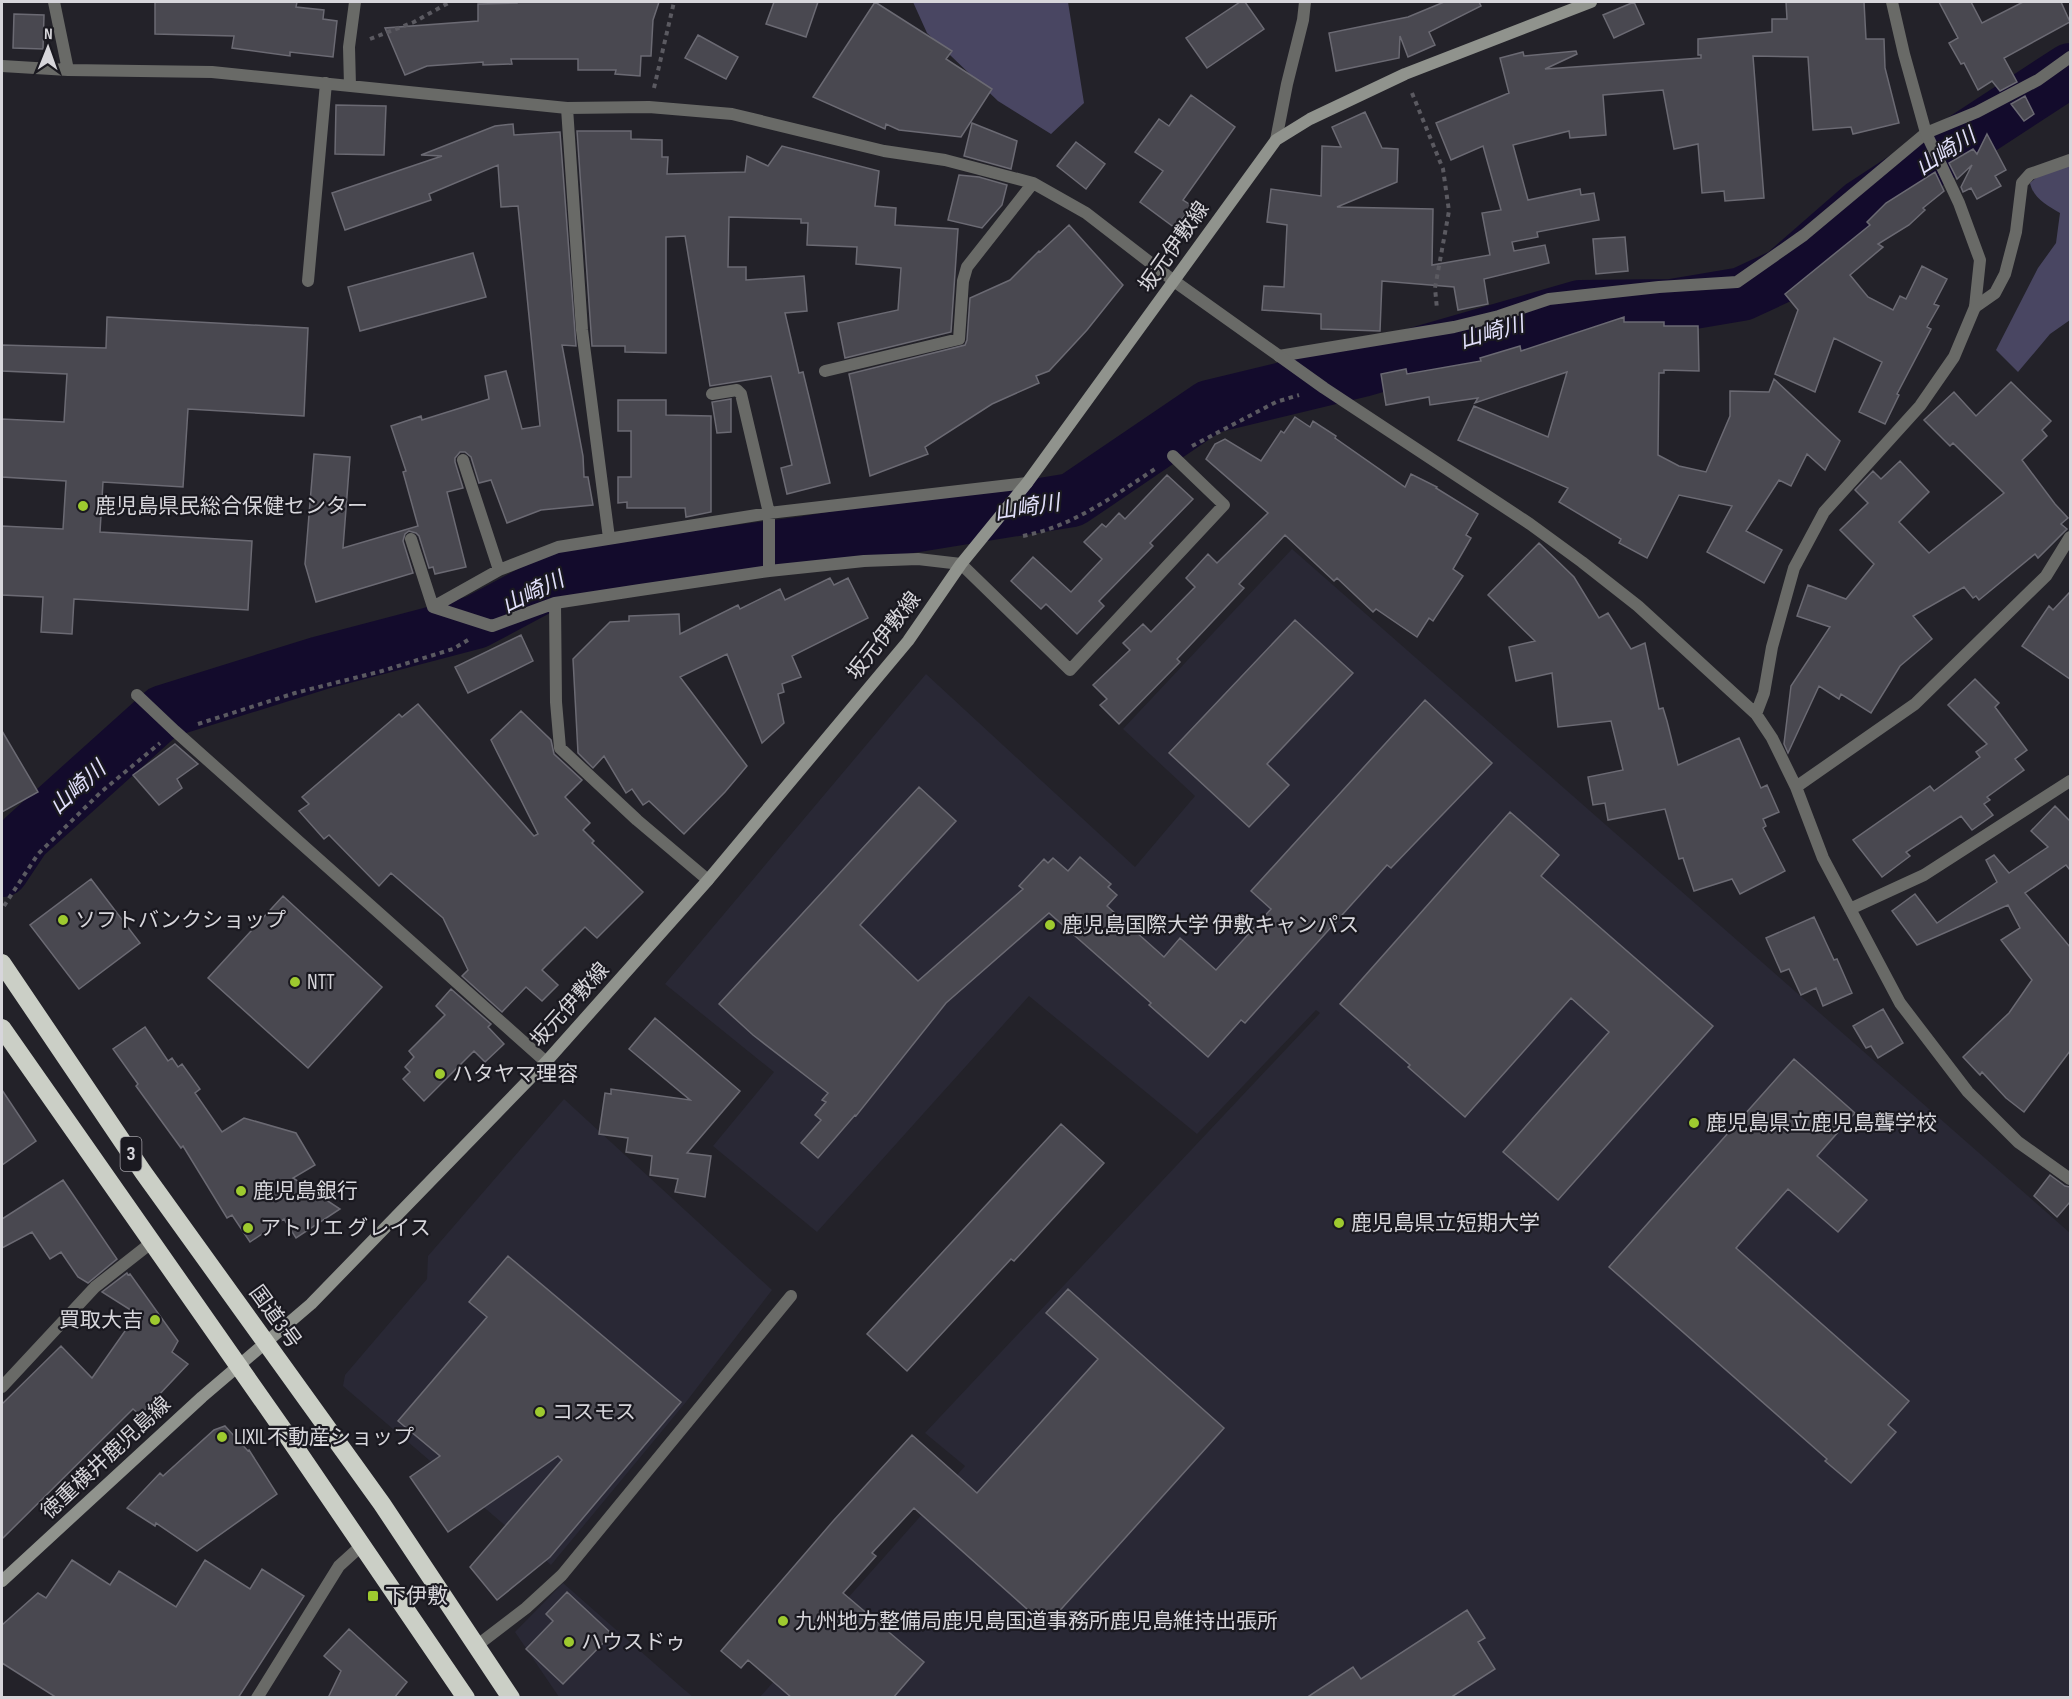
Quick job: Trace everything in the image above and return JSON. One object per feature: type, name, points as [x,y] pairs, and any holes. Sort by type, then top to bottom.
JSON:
[{"type":"highway","name":"国道3号","points":[[2,963],[143,1172],[382,1504],[511,1698]]},
{"type":"highway","name":"3","points":[[2,1028],[466,1698]]},
{"type":"main road","name":"坂元伊敷線","points":[[238,1366],[311,1305],[546,1062],[708,880],[908,641],[972,549],[1024,486],[1276,140],[1310,118],[1405,74],[1591,2]]},
{"type":"main road","name":"徳重横井鹿児島線","points":[[2,1581],[238,1366]]},
{"type":"street","points":[[54,2],[68,70]]},
{"type":"street","points":[[350,86],[349,46],[355,2]]},
{"type":"street","points":[[1276,140],[1305,2]]},
{"type":"street","points":[[1756,714],[1764,693],[1772,647],[1794,568],[1824,512],[1920,406],[1954,357],[1975,307],[1980,260],[1959,203],[1926,133],[1892,2]]},
{"type":"street","points":[[1279,356],[1438,330],[1498,316],[1549,299],[1659,287],[1737,282],[1804,235],[1926,133],[1988,107],[2038,80],[2070,57]]},
{"type":"street","points":[[2,66],[68,70],[212,72],[567,108],[649,107],[732,114],[884,151],[945,160],[1033,183],[1086,213],[1174,281],[1324,388],[1530,524],[1582,562],[1638,606],[1756,714],[1772,738],[1796,787],[1823,858],[1900,1003],[1968,1092],[2018,1142],[2070,1179]]},
{"type":"street","points":[[308,281],[326,83]]},
{"type":"street","points":[[567,108],[582,330],[609,538]]},
{"type":"street","points":[[1975,307],[1995,293],[2005,274],[2016,231],[2022,183],[2030,174],[2070,160]]},
{"type":"street","points":[[825,371],[958,339],[963,281],[967,267],[1033,183]]},
{"type":"street","points":[[712,394],[737,390],[741,394],[769,513],[769,571]]},
{"type":"street","points":[[433,607],[492,626],[555,603],[769,571],[864,561],[918,559],[961,564],[1070,670],[1224,505],[1173,456]]},
{"type":"street","points":[[463,460],[499,570]]},
{"type":"street","points":[[433,607],[499,570],[558,547],[769,513],[1024,486]]},
{"type":"street","points":[[1796,787],[1915,704],[2046,576],[2070,537]]},
{"type":"street","points":[[411,538],[433,607]]},
{"type":"street","points":[[555,603],[556,702],[560,748],[637,820],[708,880]]},
{"type":"street","points":[[137,695],[546,1062]]},
{"type":"street","points":[[1850,909],[1924,875],[2070,781]]},
{"type":"street","points":[[2,1387],[95,1287],[152,1242]]},
{"type":"street","points":[[476,1647],[526,1608],[562,1575],[791,1296]]},
{"type":"street","points":[[257,1698],[339,1566],[361,1546]]},
{"type":"path","points":[[349,46],[414,22],[450,2]]},
{"type":"path","points":[[649,107],[674,2]]},
{"type":"path","points":[[1405,74],[1443,169],[1449,211],[1435,288],[1438,330]]},
{"type":"path","points":[[4,906],[38,854],[101,792],[175,731],[295,693],[382,671],[453,649],[492,626]]},
{"type":"shaded area","points":[[913,2],[1068,2],[1084,103],[1051,134],[998,101],[927,33]]},
{"type":"shaded area","points":[[2070,164],[2070,320],[2050,334],[2018,372],[1996,350],[2038,268],[2056,243],[2060,213],[2034,193],[2030,183],[2037,177]]},
{"type":"shaded area","points":[[1292,549],[2070,1233],[2070,1697],[760,1697],[965,1466],[925,1433],[1320,1013],[1316,1010],[1197,1134],[1029,996],[817,1232],[713,1146],[774,1072],[665,984],[926,674],[1135,867],[1195,796],[1123,729]]},
{"type":"shaded area","points":[[564,1099],[772,1290],[686,1402],[551,1565],[343,1386],[345,1375],[427,1279],[428,1256]]},
{"type":"shaded area","points":[[563,1583],[693,1697],[559,1697],[515,1632]]},
{"type":"building","points":[[155,2],[297,2],[296,7],[324,10],[323,19],[337,21],[333,57],[290,52],[290,56],[232,48],[234,36],[155,34]]},
{"type":"building","points":[[659,2],[653,20],[651,56],[641,56],[640,76],[615,74],[616,70],[578,70],[578,59],[511,59],[512,64],[483,65],[483,62],[427,66],[405,75],[385,28],[478,21],[478,4]]},
{"type":"building","points":[[774,2],[818,2],[806,37],[766,24]]},
{"type":"building","points":[[875,2],[952,51],[946,59],[992,89],[961,137],[899,130],[886,124],[885,129],[813,97]]},
{"type":"building","points":[[1240,2],[1245,2],[1264,29],[1207,68],[1186,38]]},
{"type":"building","points":[[1444,2],[1479,2],[1481,6],[1429,32],[1435,45],[1408,57],[1400,36],[1399,58],[1336,71],[1329,33],[1408,17]]},
{"type":"building","points":[[1634,2],[1644,24],[1614,38],[1603,15]]},
{"type":"building","points":[[1786,2],[1864,2],[1866,39],[1884,39],[1885,68],[1899,123],[1853,134],[1851,127],[1813,130],[1808,57],[1753,56],[1764,198],[1725,201],[1724,191],[1702,193],[1698,144],[1674,149],[1663,90],[1603,95],[1606,135],[1570,138],[1569,131],[1513,145],[1528,200],[1580,189],[1581,195],[1594,193],[1599,220],[1537,232],[1538,237],[1512,242],[1514,251],[1545,245],[1549,263],[1484,279],[1488,304],[1458,310],[1454,287],[1382,281],[1380,331],[1321,329],[1321,314],[1262,310],[1264,286],[1284,287],[1287,225],[1267,222],[1271,189],[1321,196],[1322,146],[1341,147],[1332,127],[1365,112],[1382,148],[1398,149],[1397,182],[1337,207],[1433,209],[1432,265],[1490,255],[1482,213],[1501,210],[1483,146],[1451,160],[1436,123],[1509,93],[1500,58],[1523,52],[1524,56],[1576,51],[1577,54],[1545,69],[1701,58],[1701,55],[1698,55],[1698,39],[1772,32],[1772,19],[1787,19]]},
{"type":"building","points":[[1939,2],[1971,2],[1982,23],[2023,2],[2061,2],[2070,22],[2004,58],[2017,82],[2000,91],[1992,81],[1978,90],[1964,63],[1961,64],[1949,43],[1958,38]]},
{"type":"building","points":[[14,14],[44,15],[43,49],[13,48]]},
{"type":"building","points":[[698,35],[738,57],[726,79],[685,58]]},
{"type":"building","points":[[1191,95],[1235,127],[1183,200],[1192,206],[1175,228],[1140,202],[1163,171],[1135,152],[1159,119],[1169,126]]},
{"type":"building","points":[[2025,96],[2034,114],[2024,121],[2011,104]]},
{"type":"building","points":[[336,105],[386,106],[384,155],[335,154]]},
{"type":"building","points":[[972,123],[1017,141],[1011,169],[964,156]]},
{"type":"building","points":[[513,124],[514,135],[560,132],[576,346],[562,345],[583,456],[584,477],[588,477],[593,505],[541,510],[507,523],[491,480],[479,483],[471,457],[465,452],[460,452],[455,462],[463,488],[447,492],[466,567],[435,574],[433,567],[429,568],[419,536],[409,531],[405,534],[403,541],[413,573],[316,602],[305,564],[314,454],[350,457],[343,548],[418,526],[403,472],[406,471],[391,426],[421,416],[422,420],[489,399],[485,376],[506,371],[522,429],[540,426],[518,206],[501,207],[498,165],[429,194],[431,200],[345,230],[332,193],[442,156],[421,155],[495,126]]},
{"type":"building","points":[[577,131],[631,131],[631,139],[662,140],[662,157],[668,157],[667,174],[745,172],[747,156],[768,166],[782,146],[879,171],[875,206],[896,208],[895,225],[958,229],[951,332],[845,358],[838,323],[898,310],[901,268],[856,264],[857,247],[807,245],[808,223],[801,223],[801,219],[729,217],[728,267],[746,267],[746,280],[804,276],[807,311],[785,313],[799,373],[803,372],[830,483],[787,494],[781,468],[792,465],[771,376],[710,386],[685,236],[666,237],[666,353],[625,352],[625,346],[592,346]]},
{"type":"building","points":[[1987,134],[2006,170],[1995,176],[2001,186],[1977,199],[1971,188],[1963,192],[1961,187],[1972,165],[1957,179],[1949,163],[1973,149],[1977,154]]},
{"type":"building","points":[[1076,142],[1105,164],[1086,189],[1057,166]]},
{"type":"building","points":[[1935,172],[1944,191],[1923,208],[1925,210],[1909,225],[1878,244],[1883,247],[1850,275],[1868,297],[1893,310],[1900,296],[1906,299],[1922,266],[1947,279],[1934,304],[1939,306],[1927,327],[1931,329],[1897,394],[1899,395],[1885,424],[1859,412],[1882,362],[1834,338],[1815,392],[1775,374],[1798,310],[1785,294],[1870,225],[1867,222],[1886,203]]},
{"type":"building","points":[[959,175],[979,177],[1007,185],[1002,205],[982,228],[948,220]]},
{"type":"building","points":[[1069,225],[1123,285],[1087,330],[1049,371],[1036,376],[1039,383],[992,404],[925,447],[928,454],[870,476],[849,374],[965,345],[970,298],[1010,280]]},
{"type":"building","points":[[1625,237],[1628,271],[1596,274],[1593,239]]},
{"type":"building","points":[[473,253],[486,297],[360,331],[348,287]]},
{"type":"building","points":[[107,317],[308,328],[304,416],[188,409],[183,487],[103,482],[100,532],[252,541],[248,610],[74,599],[72,634],[41,632],[43,597],[2,595],[2,526],[63,529],[66,481],[2,477],[2,419],[64,422],[67,374],[2,371],[2,345],[106,348]]},
{"type":"building","points":[[1624,317],[1624,322],[1664,322],[1664,326],[1698,326],[1699,371],[1664,370],[1664,373],[1659,373],[1658,455],[1679,466],[1706,472],[1730,416],[1730,391],[1769,392],[1774,379],[1840,441],[1825,470],[1807,454],[1791,486],[1779,480],[1746,531],[1782,550],[1764,583],[1707,552],[1732,506],[1679,495],[1647,558],[1619,543],[1621,539],[1559,502],[1568,488],[1458,440],[1474,406],[1548,437],[1567,372],[1475,403],[1478,398],[1430,405],[1429,397],[1386,405],[1381,374],[1406,369],[1407,374],[1481,361],[1480,358],[1520,346],[1521,351]]},
{"type":"building","points":[[2011,382],[2051,421],[2042,430],[2047,436],[2022,460],[2068,518],[2061,524],[2067,529],[2038,558],[2035,554],[1979,600],[1976,596],[1973,598],[1964,587],[1913,616],[1932,639],[1900,666],[1871,713],[1841,694],[1839,699],[1819,686],[1788,753],[1784,744],[1791,686],[1830,627],[1797,616],[1808,585],[1846,599],[1874,564],[1840,530],[1868,503],[1855,490],[1873,471],[1881,479],[1900,461],[1929,492],[1899,522],[1929,553],[2004,493],[1953,443],[1950,446],[1924,420],[1954,392],[1976,416]]},
{"type":"building","points":[[731,399],[731,432],[717,433],[712,402]]},
{"type":"building","points":[[618,400],[666,400],[666,415],[711,416],[711,512],[686,517],[685,508],[627,508],[627,502],[618,503],[618,477],[631,477],[631,431],[618,431]]},
{"type":"building","points":[[1295,417],[1310,427],[1313,421],[1405,487],[1411,474],[1437,487],[1478,514],[1466,535],[1471,538],[1453,569],[1463,576],[1433,621],[1429,618],[1417,637],[1376,609],[1373,612],[1337,578],[1334,581],[1285,535],[1239,584],[1244,588],[1177,659],[1180,662],[1119,724],[1100,705],[1107,699],[1093,685],[1130,650],[1123,643],[1143,624],[1151,632],[1195,587],[1186,578],[1208,554],[1217,563],[1268,513],[1206,459],[1215,444],[1225,439],[1261,461],[1281,431],[1284,433]]},
{"type":"building","points":[[1167,475],[1193,499],[1150,543],[1153,546],[1099,601],[1104,606],[1077,634],[1046,604],[1041,609],[1011,581],[1033,557],[1071,592],[1102,559],[1084,542],[1102,524],[1106,527],[1119,513],[1125,519]]},
{"type":"building","points":[[1539,543],[1574,577],[1599,618],[1608,613],[1631,649],[1645,643],[1659,709],[1663,708],[1678,765],[1739,738],[1761,788],[1767,785],[1779,812],[1763,819],[1766,826],[1763,828],[1785,871],[1740,894],[1732,879],[1694,891],[1683,858],[1679,859],[1665,809],[1608,820],[1605,803],[1593,805],[1588,777],[1623,770],[1611,721],[1558,727],[1552,673],[1516,681],[1509,647],[1535,641],[1488,595]]},
{"type":"building","points":[[830,578],[834,585],[848,578],[868,618],[792,656],[801,677],[782,684],[784,692],[778,694],[784,723],[762,743],[727,654],[680,677],[747,766],[684,834],[649,801],[643,805],[632,789],[626,793],[604,756],[593,768],[578,753],[573,659],[610,622],[629,621],[629,616],[679,614],[680,634],[738,605],[740,609],[780,589],[785,600]]},
{"type":"building","points":[[2070,592],[2070,679],[2022,646],[2049,606],[2053,610]]},
{"type":"building","points":[[1295,620],[1353,673],[1267,764],[1289,785],[1249,827],[1169,753]]},
{"type":"building","points":[[521,635],[533,661],[468,693],[455,667]]},
{"type":"building","points":[[1975,679],[1999,703],[1995,707],[2027,750],[2015,759],[2024,770],[1987,797],[1990,800],[1984,804],[1993,815],[1972,830],[1961,816],[1906,852],[1910,856],[1882,877],[1853,840],[1930,786],[1934,791],[1980,757],[1976,752],[1987,744],[1948,705]]},
{"type":"building","points":[[1425,700],[1492,763],[1391,868],[1387,865],[1245,1023],[1241,1020],[1208,1057],[1049,913],[946,1003],[856,1116],[818,1158],[801,1143],[821,1120],[815,1115],[826,1102],[822,1100],[828,1093],[753,1035],[719,1004],[919,787],[956,821],[860,925],[918,981],[1023,889],[1019,886],[1044,859],[1048,863],[1053,858],[1068,871],[1080,857],[1111,884],[1108,887],[1117,895],[1107,906],[1164,957],[1180,938],[1216,970],[1271,909],[1251,891]]},
{"type":"building","points":[[418,704],[534,836],[538,834],[491,740],[521,711],[551,740],[554,754],[582,780],[565,797],[590,823],[583,830],[594,841],[592,843],[643,892],[597,938],[585,927],[542,970],[558,985],[542,1001],[526,987],[502,1012],[462,976],[468,970],[443,918],[391,873],[379,886],[329,835],[324,839],[299,811],[309,804],[302,797],[399,714],[402,717]]},
{"type":"building","points":[[2,731],[38,792],[2,812]]},
{"type":"building","points":[[175,744],[198,764],[177,779],[182,788],[159,805],[133,775]]},
{"type":"building","points":[[2055,806],[2070,821],[2070,870],[2066,865],[2025,893],[2070,947],[2070,1051],[2024,1112],[2006,1098],[1982,1072],[1980,1075],[1963,1057],[2009,1013],[2032,980],[2001,940],[2020,928],[2008,905],[1917,945],[1892,911],[1915,894],[1937,923],[1997,882],[1986,860],[1994,855],[2009,873],[2048,847],[2031,831]]},
{"type":"building","points":[[1510,812],[1559,855],[1541,876],[1713,1026],[1558,1200],[1503,1152],[1609,1032],[1571,998],[1465,1117],[1340,1004]]},
{"type":"building","points":[[91,879],[140,943],[79,989],[30,925]]},
{"type":"building","name":"NTT","points":[[283,896],[382,987],[308,1068],[208,978]]},
{"type":"building","points":[[1814,917],[1852,993],[1823,1006],[1816,988],[1801,995],[1789,969],[1781,972],[1766,938]]},
{"type":"building","points":[[451,989],[491,1024],[488,1027],[504,1044],[485,1062],[474,1051],[424,1101],[403,1079],[410,1072],[405,1067],[414,1057],[409,1051],[445,1015],[436,1006]]},
{"type":"building","points":[[1883,1009],[1903,1043],[1878,1058],[1871,1046],[1866,1048],[1853,1026]]},
{"type":"building","points":[[655,1018],[740,1091],[687,1153],[711,1156],[705,1197],[675,1192],[678,1179],[650,1175],[652,1156],[626,1152],[628,1138],[599,1134],[605,1093],[611,1094],[611,1089],[690,1100],[629,1049]]},
{"type":"building","points":[[145,1027],[168,1061],[172,1058],[178,1067],[182,1064],[200,1089],[195,1093],[222,1132],[244,1118],[296,1133],[315,1165],[293,1178],[340,1209],[296,1238],[284,1219],[250,1242],[232,1215],[227,1218],[183,1146],[181,1148],[136,1086],[138,1084],[113,1049]]},
{"type":"building","points":[[1794,1059],[1855,1113],[1817,1156],[1867,1200],[1838,1232],[1788,1189],[1736,1248],[1909,1401],[1888,1425],[1896,1432],[1851,1483],[1825,1461],[1827,1459],[1609,1267]]},
{"type":"building","points":[[2,1090],[36,1141],[2,1165]]},
{"type":"building","points":[[1061,1124],[1104,1163],[1014,1261],[1011,1259],[907,1371],[867,1334]]},
{"type":"building","points":[[2050,1175],[2070,1187],[2070,1202],[2057,1217],[2034,1196]]},
{"type":"building","points":[[63,1180],[117,1259],[88,1283],[78,1277],[61,1252],[50,1259],[32,1232],[2,1248],[2,1219]]},
{"type":"building","name":"コスモス","points":[[508,1256],[681,1402],[550,1557],[497,1600],[470,1567],[562,1460],[558,1456],[448,1532],[410,1477],[440,1456],[398,1421],[487,1317],[469,1302]]},
{"type":"building","points":[[127,1273],[178,1341],[172,1352],[188,1364],[140,1415],[133,1409],[2,1539],[2,1404],[61,1346],[92,1378],[137,1314],[102,1292]]},
{"type":"building","points":[[1068,1289],[1224,1428],[1046,1626],[914,1508],[872,1553],[876,1556],[843,1593],[924,1662],[893,1698],[792,1698],[748,1660],[741,1668],[721,1651],[834,1520],[912,1435],[977,1493],[1098,1359],[1046,1313]]},
{"type":"building","points":[[225,1426],[249,1450],[277,1494],[197,1551],[156,1523],[155,1526],[127,1508],[160,1473],[163,1476],[214,1430]]},
{"type":"building","points":[[72,1560],[110,1585],[119,1571],[176,1607],[205,1560],[250,1589],[262,1569],[304,1596],[238,1698],[57,1698],[2,1663],[2,1625],[38,1593],[46,1598]]},
{"type":"building","name":"ハウスドゥ","points":[[567,1592],[612,1634],[563,1684],[526,1649],[553,1621],[546,1614]]},
{"type":"building","points":[[1467,1610],[1485,1638],[1478,1642],[1495,1669],[1450,1698],[1306,1698],[1353,1667],[1361,1679]]},
{"type":"building","points":[[349,1629],[407,1682],[394,1698],[328,1698],[341,1671],[324,1656]]},
{"type":"waterway","name":"山崎川","points":[[2,870],[24,837],[163,712],[320,663],[476,622],[564,575],[806,543],[1072,500],[1209,407],[1362,370],[1580,307],[1671,306],[1742,294],[1783,275],[1862,206],[2070,70]]},
{"type":"place","name":"鹿児島県民総合保健センター","points":[[83,506]]},
{"type":"place","name":"ソフトバンクショップ","points":[[63,920]]},
{"type":"place","name":"鹿児島国際大学 伊敷キャンパス","points":[[1050,925]]},
{"type":"place","name":"NTT","points":[[295,982]]},
{"type":"place","name":"ハタヤマ理容","points":[[440,1074]]},
{"type":"place","name":"鹿児島県立鹿児島聾学校","points":[[1694,1123]]},
{"type":"place","name":"鹿児島銀行","points":[[241,1191]]},
{"type":"place","name":"鹿児島県立短期大学","points":[[1339,1223]]},
{"type":"place","name":"アトリエ グレイス","points":[[248,1228]]},
{"type":"place","name":"買取大吉","points":[[155,1320]]},
{"type":"place","name":"コスモス","points":[[540,1412]]},
{"type":"place","name":"LIXIL不動産ショップ","points":[[222,1437]]},
{"type":"place","name":"下伊敷","points":[[373,1596]]},
{"type":"place","name":"九州地方整備局鹿児島国道事務所鹿児島維持出張所","points":[[783,1621]]},
{"type":"place","name":"ハウスドゥ","points":[[569,1642]]}]
